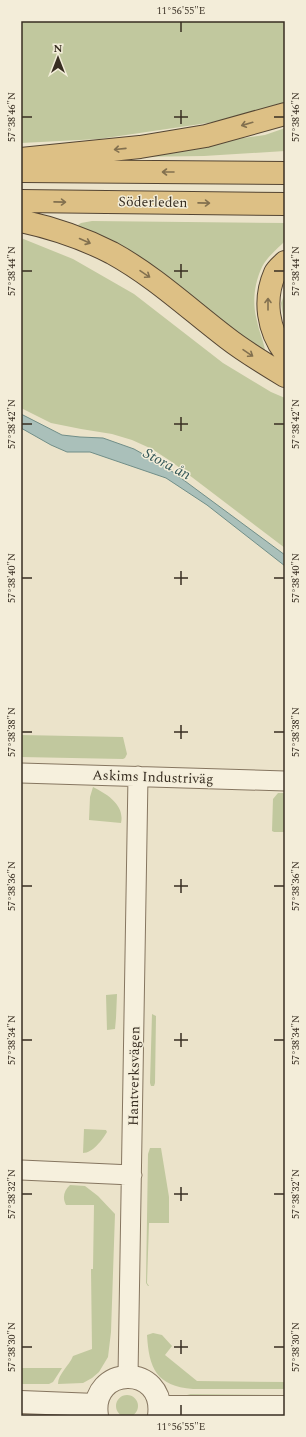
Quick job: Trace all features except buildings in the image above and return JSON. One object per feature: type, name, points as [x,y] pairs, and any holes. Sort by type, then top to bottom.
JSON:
[{"type":"highway","points":[[21,159],[140,147],[206,136],[285,114]]},
{"type":"highway","points":[[21,171],[285,173]]},
{"type":"highway","name":"Söderleden","points":[[21,201],[285,204]]},
{"type":"highway","points":[[21,222],[47,227],[80,238],[112,253],[146,274],[250,354],[285,376]]},
{"type":"highway","points":[[285,262],[275,272],[268,294],[268,307],[273,332],[278,344],[285,353]]},
{"type":"street","name":"Askims Industriväg","points":[[21,773],[285,781]]},
{"type":"street","name":"Hantverksvägen","points":[[128,1376],[138,776]]},
{"type":"street","points":[[21,1170],[132,1174]]},
{"type":"street","points":[[21,1402],[96,1410],[98,1396],[103,1387],[115,1379],[128,1376],[138,1378],[150,1386],[158,1398],[159,1412],[285,1407]]},
{"type":"green space","points":[[21,21],[285,21],[285,107],[255,116],[99,139],[21,143]]},
{"type":"green space","points":[[285,128],[285,151],[204,156],[131,157],[132,153],[265,135]]},
{"type":"green space","points":[[92,221],[285,223],[285,241],[264,263],[259,273],[256,287],[254,300],[255,314],[265,351],[80,230],[78,225]]},
{"type":"green space","points":[[21,238],[73,259],[134,294],[223,363],[271,392],[285,398],[285,548],[172,462],[152,449],[132,440],[112,434],[51,423],[21,408]]},
{"type":"green space","points":[[285,293],[285,327],[281,303]]},
{"type":"green space","points":[[21,735],[123,737],[127,754],[123,759],[21,757]]},
{"type":"green space","points":[[93,787],[104,793],[118,806],[122,817],[121,823],[89,820],[90,797]]},
{"type":"green space","points":[[278,793],[285,793],[285,832],[272,831],[273,799]]},
{"type":"green space","points":[[117,994],[115,1029],[107,1030],[106,995]]},
{"type":"green space","points":[[152,1014],[156,1016],[154,1086],[151,1086],[150,1083]]},
{"type":"green space","points":[[84,1129],[106,1130],[107,1132],[94,1148],[83,1153]]},
{"type":"green space","points":[[150,1148],[161,1148],[169,1197],[169,1223],[149,1223],[148,1286],[146,1283],[148,1154]]},
{"type":"green space","points":[[70,1185],[85,1186],[98,1196],[115,1214],[111,1332],[108,1357],[99,1372],[83,1383],[58,1384],[58,1380],[73,1356],[92,1349],[91,1269],[93,1269],[94,1205],[66,1205],[64,1194]]},
{"type":"green space","points":[[153,1333],[162,1335],[172,1346],[165,1355],[197,1381],[285,1382],[285,1389],[193,1389],[170,1384],[157,1373],[150,1357],[147,1335]]},
{"type":"green space","points":[[21,1368],[62,1368],[53,1382],[49,1384],[21,1384]]},
{"type":"green space","points":[[187,1394],[285,1395],[285,1398],[201,1398]]},
{"type":"green space","points":[[127,1395],[135,1398],[138,1406],[135,1414],[127,1417],[119,1414],[116,1406],[119,1398]]},
{"type":"water","points":[[21,414],[62,435],[103,438],[134,449],[166,467],[285,555],[285,566],[207,505],[166,478],[90,452],[67,452],[51,445],[21,428]]},
{"type":"water label","name":"Stora ån","points":[[167,464]]}]
